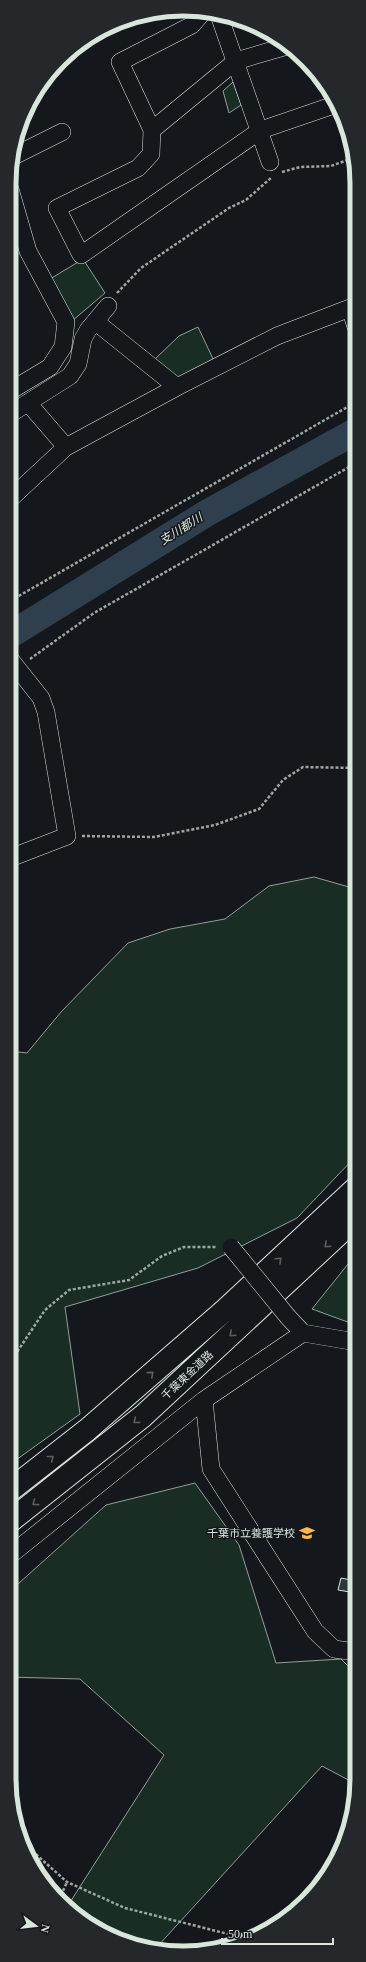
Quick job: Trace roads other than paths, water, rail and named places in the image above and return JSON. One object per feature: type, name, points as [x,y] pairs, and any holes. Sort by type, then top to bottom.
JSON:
[{"type":"highway","points":[[16,1486],[87,1430],[225,1310],[350,1194]]},
{"type":"highway","name":"千葉東金道路","points":[[16,1516],[143,1416],[350,1224]]},
{"type":"street","points":[[199,16],[192,25],[120,62],[152,130],[151,154],[138,168],[57,208],[81,256],[261,130],[331,106]]},
{"type":"street","points":[[221,21],[261,130],[274,171]]},
{"type":"street","points":[[152,130],[236,61],[281,48]]},
{"type":"street","points":[[18,154],[62,132]]},
{"type":"street","points":[[16,210],[28,251],[66,322],[63,347],[50,367],[16,387]]},
{"type":"street","points":[[16,411],[29,404],[70,376],[78,364],[83,339],[88,330],[108,306]]},
{"type":"street","points":[[16,494],[66,448],[177,387],[277,336],[350,308]]},
{"type":"street","points":[[96,322],[177,387]]},
{"type":"street","points":[[29,404],[66,448]]},
{"type":"street","points":[[16,666],[41,698],[46,712],[67,836],[16,856]]},
{"type":"street","points":[[231,1247],[288,1317],[303,1333],[350,1341]]},
{"type":"street","points":[[16,1550],[204,1400],[303,1333]]},
{"type":"street","points":[[204,1400],[211,1469],[315,1631],[334,1649],[350,1651]]},
{"type":"waterway","name":"支川都川","points":[[16,631],[207,513],[350,434]]},
{"type":"place","name":"千葉市立養護学校","points":[[307,1533]]}]
